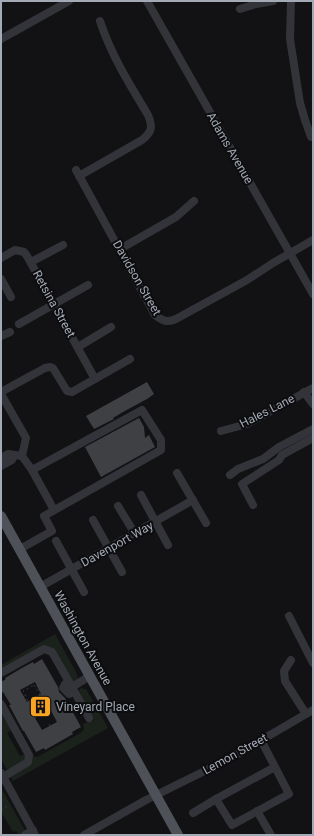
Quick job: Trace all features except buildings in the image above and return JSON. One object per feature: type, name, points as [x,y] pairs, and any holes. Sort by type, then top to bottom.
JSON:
[{"type":"main road","name":"Washington Avenue","points":[[1,516],[178,835]]},
{"type":"street","points":[[1,39],[69,1]]},
{"type":"street","name":"Adams Avenue","points":[[147,1],[313,294]]},
{"type":"street","points":[[240,9],[273,1]]},
{"type":"street","points":[[291,1],[290,39],[300,103],[312,137]]},
{"type":"street","name":"Davidson Street","points":[[100,21],[113,54],[152,123],[148,135],[142,140],[77,173],[155,315],[162,320],[169,322],[176,320],[247,280],[290,253]]},
{"type":"street","points":[[120,249],[176,217],[194,201]]},
{"type":"street","points":[[290,253],[313,240]]},
{"type":"street","points":[[31,262],[63,245]]},
{"type":"street","name":"Retsina Street","points":[[1,258],[15,250],[24,252],[96,379]]},
{"type":"street","points":[[1,279],[11,297]]},
{"type":"street","points":[[19,324],[88,285]]},
{"type":"street","points":[[78,347],[111,327]]},
{"type":"street","points":[[1,336],[10,332]]},
{"type":"street","points":[[1,466],[18,455],[26,438],[1,393],[45,368],[50,367],[54,368],[67,391],[72,392],[130,359]]},
{"type":"street","name":"Hales Lane","points":[[221,431],[247,424],[313,388]]},
{"type":"street","points":[[304,392],[313,404]]},
{"type":"street","points":[[20,549],[52,531],[44,516],[161,450],[161,440],[142,410],[32,470]]},
{"type":"street","points":[[230,475],[238,469],[263,459],[279,447],[313,429]]},
{"type":"street","points":[[254,505],[242,484],[279,460],[282,456],[313,438]]},
{"type":"street","points":[[1,458],[8,454],[18,455],[32,470],[54,510]]},
{"type":"street","points":[[177,473],[206,524]]},
{"type":"street","points":[[141,495],[168,545]]},
{"type":"street","name":"Davenport Way","points":[[40,587],[193,500]]},
{"type":"street","points":[[118,506],[135,534]]},
{"type":"street","points":[[93,520],[122,572]]},
{"type":"street","points":[[56,541],[84,592]]},
{"type":"street","points":[[289,616],[313,663]]},
{"type":"street","points":[[1,673],[44,649],[52,652],[89,718]]},
{"type":"street","points":[[291,660],[284,671],[285,681],[310,712]]},
{"type":"street","points":[[72,687],[90,676]]},
{"type":"street","points":[[1,704],[29,755],[28,762],[2,775],[34,833],[25,835]]},
{"type":"street","name":"Lemon Street","points":[[84,835],[156,795],[209,769],[310,712]]},
{"type":"street","points":[[216,799],[232,825],[289,794],[261,740]]},
{"type":"street","points":[[193,812],[275,767]]},
{"type":"street","points":[[257,811],[271,835]]},
{"type":"path","points":[[34,684],[40,694],[28,700],[23,691],[28,687],[34,684]]},
{"type":"path","points":[[1,810],[16,800]]},
{"type":"shaded area","points":[[55,634],[77,674],[78,680],[72,681],[60,658],[52,648],[47,646],[42,646],[1,669],[1,665]]},
{"type":"shaded area","points":[[80,688],[86,689],[108,728],[13,781],[10,776],[32,753],[35,757],[39,756],[82,732],[84,729],[83,724],[94,720],[80,694]]},
{"type":"shaded area","points":[[2,714],[11,730],[7,733],[20,756],[25,754],[24,761],[7,770],[1,759]]},
{"type":"shaded area","points":[[1,788],[26,832],[19,835],[16,831],[13,832],[1,812]]},
{"type":"place","name":"Vineyard Place","points":[[40,707]]}]
